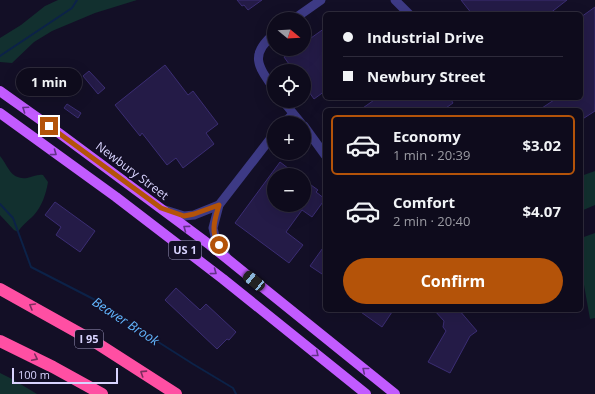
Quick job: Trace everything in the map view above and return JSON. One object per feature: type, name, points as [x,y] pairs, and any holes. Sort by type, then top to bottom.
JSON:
[{"type":"highway","name":"I 95","points":[[0,289],[95,342],[176,394]]},
{"type":"highway","points":[[0,341],[53,366],[102,394]]},
{"type":"main road","name":"Newbury Street","points":[[0,91],[161,208],[395,394]]},
{"type":"main road","name":"US 1","points":[[0,113],[116,197],[217,274],[366,394]]},
{"type":"street","points":[[304,12],[321,0]]},
{"type":"street","points":[[395,0],[407,12]]},
{"type":"street","points":[[267,40],[258,55],[260,66],[267,78]]},
{"type":"street","points":[[288,108],[293,114]]},
{"type":"street","points":[[311,136],[323,152]]},
{"type":"street","points":[[229,261],[216,240],[214,233],[214,221],[219,205],[267,143]]},
{"type":"street","points":[[161,208],[184,216],[219,205]]},
{"type":"green space","points":[[58,0],[137,0],[95,13],[52,31],[34,42],[12,63],[0,62],[0,38],[21,25],[45,6]]},
{"type":"green space","points":[[0,156],[10,171],[17,177],[27,178],[43,175],[48,182],[45,195],[39,208],[18,232],[14,230],[0,215]]},
{"type":"green space","points":[[595,171],[595,205],[583,210],[583,175]]},
{"type":"green space","points":[[595,233],[595,318],[590,319],[583,279],[583,237]]},
{"type":"green space","points":[[0,373],[12,379],[37,394],[0,394]]},
{"type":"building","points":[[237,0],[262,0],[248,10]]},
{"type":"building","points":[[461,0],[567,0],[552,12],[470,12]]},
{"type":"building","points":[[595,7],[595,111],[583,119],[583,108],[542,108],[554,100],[583,100],[583,16]]},
{"type":"building","points":[[323,29],[323,92],[314,99],[311,95],[311,64],[289,64],[284,57],[311,56],[311,38]]},
{"type":"building","points":[[165,65],[188,95],[193,91],[218,124],[206,133],[214,144],[183,168],[176,158],[167,165],[142,133],[140,136],[115,105]]},
{"type":"building","points":[[89,71],[105,88],[98,94],[83,76]]},
{"type":"building","points":[[374,100],[451,100],[453,103],[446,108],[363,108]]},
{"type":"building","points":[[67,104],[81,113],[78,118],[64,108]]},
{"type":"building","points":[[280,162],[288,168],[276,168]]},
{"type":"building","points":[[267,180],[267,212],[301,212],[286,232],[303,245],[289,263],[235,223]]},
{"type":"building","points":[[311,185],[318,190],[316,192],[323,197],[323,202],[312,217],[305,212],[311,212]]},
{"type":"building","points":[[55,202],[95,231],[80,252],[56,235],[61,227],[45,215]]},
{"type":"building","points":[[323,248],[323,275],[310,266]]},
{"type":"building","points":[[176,288],[200,310],[206,304],[236,332],[229,340],[227,339],[217,349],[165,300]]},
{"type":"building","points":[[361,312],[392,312],[382,327]]},
{"type":"building","points":[[436,312],[461,312],[477,331],[470,336],[450,373],[428,362],[446,331],[443,327],[444,321]]},
{"type":"waterway","name":"Beaver Brook","points":[[0,56],[72,8],[77,0]]},
{"type":"waterway","name":"Beaver Brook","points":[[0,204],[13,218],[31,267],[105,305],[133,326],[233,388],[236,394]]},
{"type":"route","points":[[49,126],[161,208],[184,216],[202,212],[219,205],[213,228],[219,245]]}]
